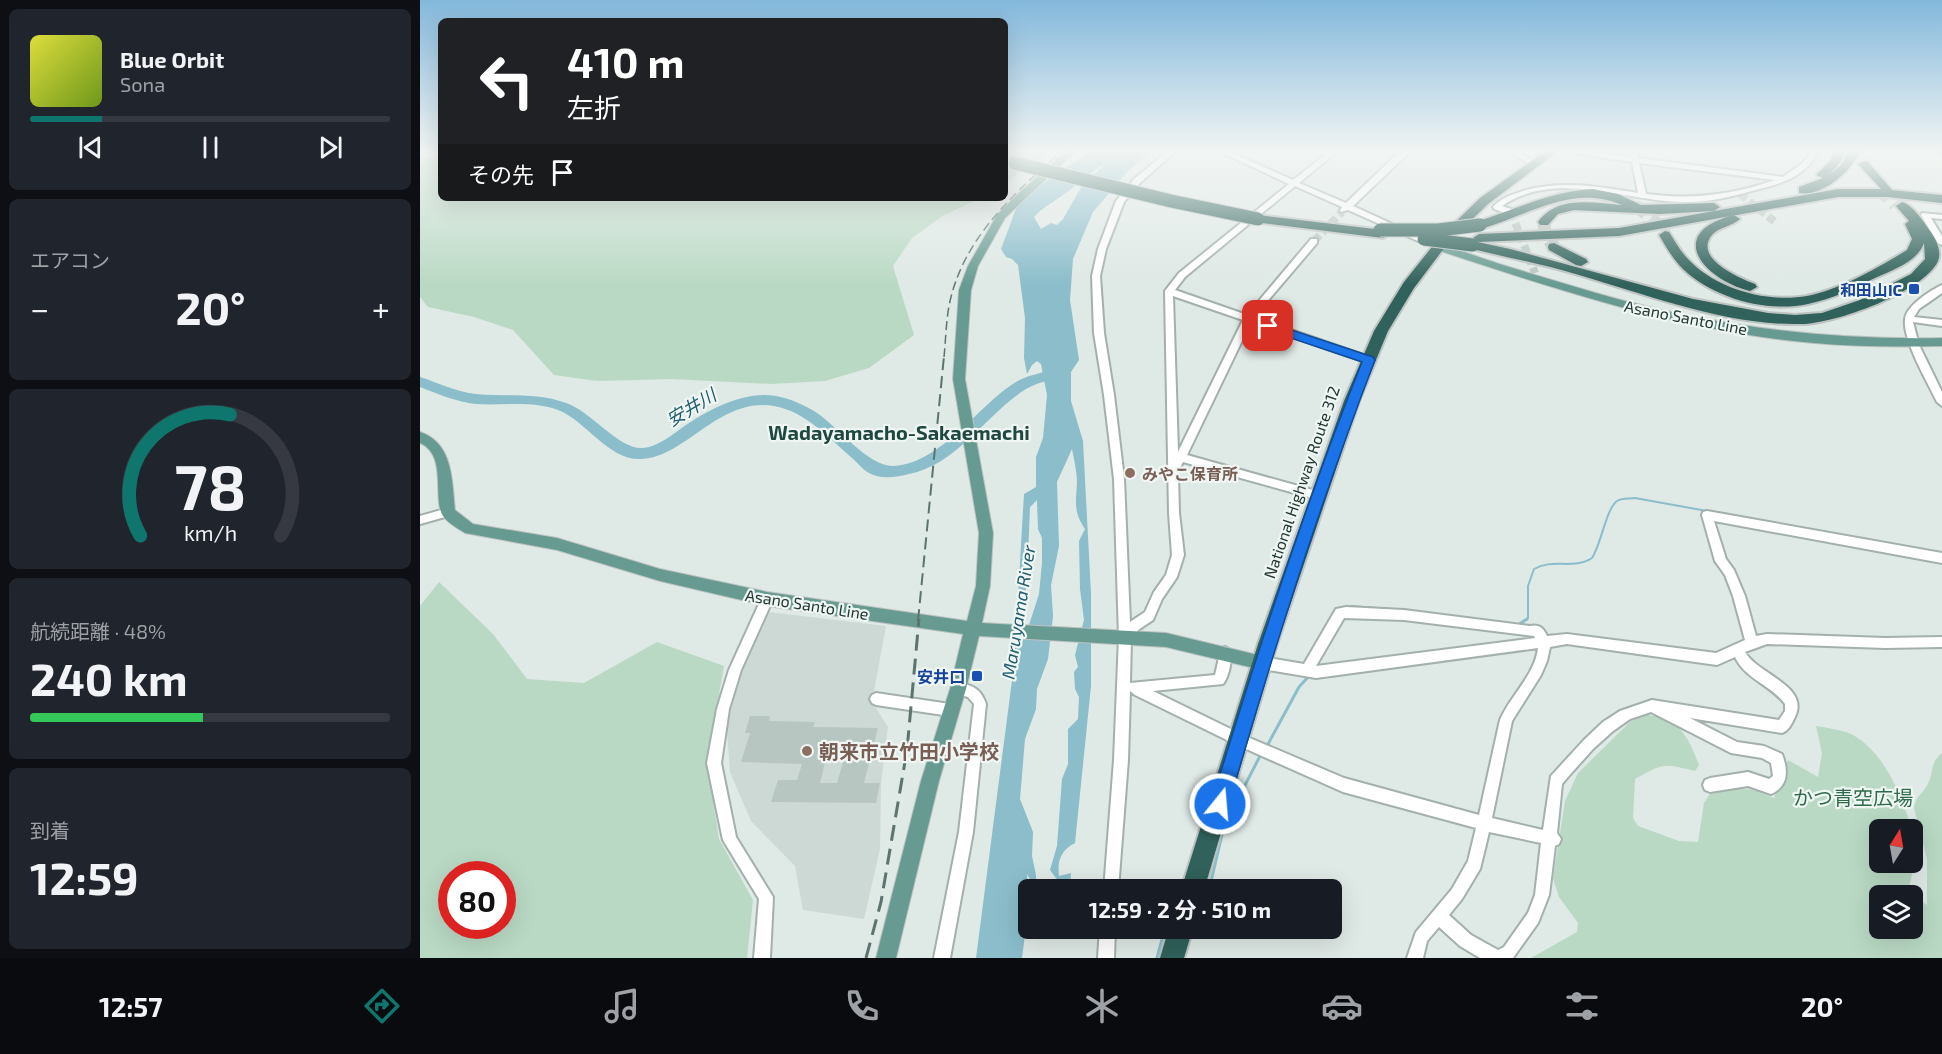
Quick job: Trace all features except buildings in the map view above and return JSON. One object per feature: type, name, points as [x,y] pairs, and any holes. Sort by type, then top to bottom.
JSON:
[{"type":"highway","points":[[1148,196],[1190,206],[1289,224],[1474,242],[1645,228],[1772,196]]},
{"type":"highway","name":"National Highway Route 312","points":[[1196,879],[1262,663],[1333,453],[1369,360],[1393,309],[1438,247],[1476,207],[1491,196]]},
{"type":"highway","points":[[1383,234],[1480,225],[1510,217],[1560,196]]},
{"type":"highway","points":[[1612,196],[1639,201]]},
{"type":"highway","points":[[1778,196],[1744,203],[1705,235],[1701,242],[1702,251],[1708,261],[1732,280],[1760,290],[1791,293],[1819,288],[1877,271]]},
{"type":"highway","points":[[1544,222],[1554,211],[1574,206],[1659,210],[1834,196]]},
{"type":"highway","points":[[1912,196],[1942,199]]},
{"type":"highway","points":[[1744,203],[1788,202],[1818,197],[1879,197],[1942,204]]},
{"type":"highway","points":[[1474,242],[1717,308],[1771,319],[1802,320],[1839,313],[1911,280],[1925,271],[1931,262],[1931,246],[1922,229],[1898,205],[1919,238],[1918,246],[1912,253],[1815,298],[1788,302],[1757,299],[1734,292],[1704,278],[1683,262],[1665,235]]},
{"type":"highway","points":[[1554,247],[1568,257],[1595,267],[1752,313],[1802,320]]},
{"type":"highway","points":[[1176,956],[1179,939]]},
{"type":"main road","points":[[886,958],[930,781],[958,688],[983,586],[986,533],[959,379],[965,290],[973,266],[1001,217],[1021,196]]},
{"type":"main road","name":"Asano Santo Line","points":[[1438,247],[1618,303],[1695,321],[1830,340],[1942,342]]},
{"type":"main road","points":[[420,437],[431,442],[438,450],[446,477],[448,512]]},
{"type":"main road","name":"Asano Santo Line","points":[[448,512],[457,521],[470,528],[558,544],[660,575],[767,599],[973,629],[1166,640],[1262,663]]},
{"type":"street","points":[[1112,879],[1121,760],[1130,687],[1121,637],[1119,479],[1099,333],[1096,276],[1102,249],[1120,201],[1124,196]]},
{"type":"street","points":[[1121,637],[1149,616],[1158,596],[1171,577],[1178,555],[1174,513],[1169,291],[1182,275],[1279,196]]},
{"type":"street","points":[[1319,196],[1345,209],[1438,247]]},
{"type":"street","points":[[1345,209],[1359,196]]},
{"type":"street","points":[[1510,212],[1497,207],[1519,196]]},
{"type":"street","points":[[1619,196],[1639,201],[1685,200],[1744,203],[1757,196]]},
{"type":"street","points":[[1638,196],[1639,201]]},
{"type":"street","points":[[1942,217],[1925,214],[1942,243]]},
{"type":"street","points":[[1173,470],[1248,319],[1314,241]]},
{"type":"street","points":[[1942,288],[1916,307],[1909,319],[1914,343],[1942,402]]},
{"type":"street","points":[[1169,291],[1369,360]]},
{"type":"street","points":[[1909,319],[1942,322]]},
{"type":"street","points":[[1181,457],[1320,496]]},
{"type":"street","points":[[420,520],[448,512]]},
{"type":"street","points":[[1752,643],[1739,596],[1730,573],[1720,561],[1707,515],[1942,558]]},
{"type":"street","points":[[762,958],[766,897],[730,840],[714,763],[723,709],[735,670],[767,599]]},
{"type":"street","points":[[1307,671],[1340,614],[1346,612],[1404,615],[1529,631],[1537,630],[1544,642],[1542,660],[1511,707],[1506,720],[1485,824],[1474,864],[1457,894],[1421,937],[1415,958]]},
{"type":"street","points":[[1262,663],[1316,672],[1567,639],[1718,659],[1752,643],[1767,639],[1885,643],[1942,642]]},
{"type":"street","points":[[1440,915],[1445,923],[1486,954],[1499,958],[1509,952],[1533,918],[1542,895],[1551,838],[1556,781],[1566,767],[1624,715],[1652,706],[1782,727],[1791,712],[1792,702],[1776,683],[1747,668],[1738,651]]},
{"type":"street","points":[[1130,687],[1219,680],[1225,653]]},
{"type":"street","points":[[1130,687],[1240,740],[1343,785],[1485,824],[1551,838]]},
{"type":"street","points":[[942,958],[966,832],[980,704],[978,697],[972,691],[958,688]]},
{"type":"street","points":[[876,699],[950,710]]},
{"type":"street","points":[[1652,706],[1736,748],[1764,752],[1777,759],[1780,778],[1771,787],[1748,779],[1710,785]]},
{"type":"street","points":[[1106,958],[1107,939]]},
{"type":"shaded area","name":"朝来市立竹田小学校","points":[[768,612],[886,626],[872,702],[888,727],[881,784],[880,849],[864,919],[803,910],[795,866],[751,821],[730,772],[727,730],[737,679]]},
{"type":"green space","points":[[420,196],[438,196],[438,201],[974,201],[944,215],[912,238],[893,266],[914,335],[869,368],[825,381],[771,384],[672,379],[597,381],[554,375],[513,330],[474,317],[428,307],[420,297]]},
{"type":"green space","points":[[439,582],[493,634],[527,679],[584,683],[657,642],[724,666],[707,763],[719,839],[753,900],[747,958],[420,958],[420,606]]},
{"type":"green space","name":"かつ青空広場","points":[[1643,715],[1665,719],[1680,729],[1691,745],[1699,765],[1695,771],[1664,766],[1635,779],[1633,818],[1638,826],[1679,841],[1698,842],[1704,803],[1712,791],[1718,787],[1755,790],[1774,798],[1788,760],[1818,777],[1822,753],[1816,726],[1840,730],[1865,743],[1875,753],[1891,777],[1909,819],[1869,819],[1869,873],[1912,873],[1910,885],[1869,885],[1869,939],[1923,939],[1923,903],[1927,905],[1927,859],[1923,843],[1923,819],[1917,819],[1914,808],[1917,799],[1929,783],[1935,761],[1942,753],[1942,958],[1531,958],[1577,932],[1578,923],[1559,897],[1553,878],[1565,801],[1578,773],[1630,722]]},
{"type":"water","name":"Maruyama River","points":[[1028,196],[1061,196],[1034,217],[1041,229],[1051,223],[1057,225],[1076,196],[1107,196],[1093,212],[1073,259],[1070,300],[1079,360],[1071,372],[1071,401],[1083,441],[1091,594],[1091,686],[1075,843],[1063,853],[1059,866],[1059,876],[1071,873],[1071,879],[1057,879],[1050,870],[1057,846],[1062,779],[1068,764],[1068,729],[1078,719],[1079,697],[1075,689],[1074,672],[1078,667],[1075,655],[1084,620],[1080,589],[1079,541],[1085,529],[1077,512],[1077,479],[1072,449],[1057,482],[1059,546],[1051,585],[1053,616],[1048,659],[1037,689],[1036,709],[1025,739],[1020,799],[1033,832],[1032,856],[1036,879],[1030,879],[1027,874],[1027,879],[1018,879],[1018,939],[1024,939],[1022,958],[976,958],[1014,665],[1024,494],[1036,487],[1036,457],[1043,438],[1047,395],[1041,364],[1037,361],[1027,374],[1024,358],[1025,318],[1018,265],[1006,257],[1001,249],[1017,206]],"holes":[[[1037,500],[1038,529],[1042,538],[1039,594],[1029,625],[1026,625],[1022,619],[1027,580],[1030,507]]]},
{"type":"waterway","name":"安井川","points":[[420,382],[469,398],[539,401],[563,406],[582,417],[615,444],[633,453],[642,454],[664,446],[727,409],[752,401],[774,401],[794,406],[813,417],[874,469],[894,472],[913,468],[952,445],[1020,386],[1055,374]]},
{"type":"waterway","points":[[1524,621],[1528,618],[1528,586],[1534,569],[1548,564],[1578,563],[1592,558],[1610,511],[1619,500],[1635,498],[1790,526]]},
{"type":"waterway","points":[[1351,606],[1390,609]]},
{"type":"waterway","points":[[1342,621],[1345,616]]},
{"type":"waterway","points":[[1339,626],[1343,619]]},
{"type":"waterway","points":[[1518,625],[1524,621]]},
{"type":"waterway","points":[[1267,746],[1299,687],[1309,676]]},
{"type":"waterway","points":[[1212,879],[1224,826],[1261,754]]},
{"type":"waterway","points":[[1157,958],[1162,939]]},
{"type":"tunnel","points":[[1742,196],[1775,222]]},
{"type":"tunnel","points":[[1886,196],[1895,205]]},
{"type":"tunnel","points":[[1635,206],[1652,218],[1665,235]]},
{"type":"tunnel","points":[[1314,241],[1342,212]]},
{"type":"tunnel","points":[[1511,212],[1535,273]]},
{"type":"tunnel","points":[[1544,222],[1545,234],[1554,247]]},
{"type":"railway","points":[[944,357],[947,319],[958,274],[981,234],[1014,196]]},
{"type":"railway","points":[[918,621],[944,356]]},
{"type":"railway","points":[[866,958],[881,902],[907,750],[919,619]]},
{"type":"place","name":"和田山IC","points":[[1914,289]]},
{"type":"place","name":"みやこ保育所","points":[[1130,473]]},
{"type":"place","name":"安井口","points":[[977,676]]},
{"type":"place","name":"朝来市立竹田小学校","points":[[807,751]]},
{"type":"district","name":"Wadayamacho-Sakaemachi","points":[[899,432]]},
{"type":"route","points":[[1220,804],[1262,663],[1333,453],[1369,360],[1268,326]]}]
